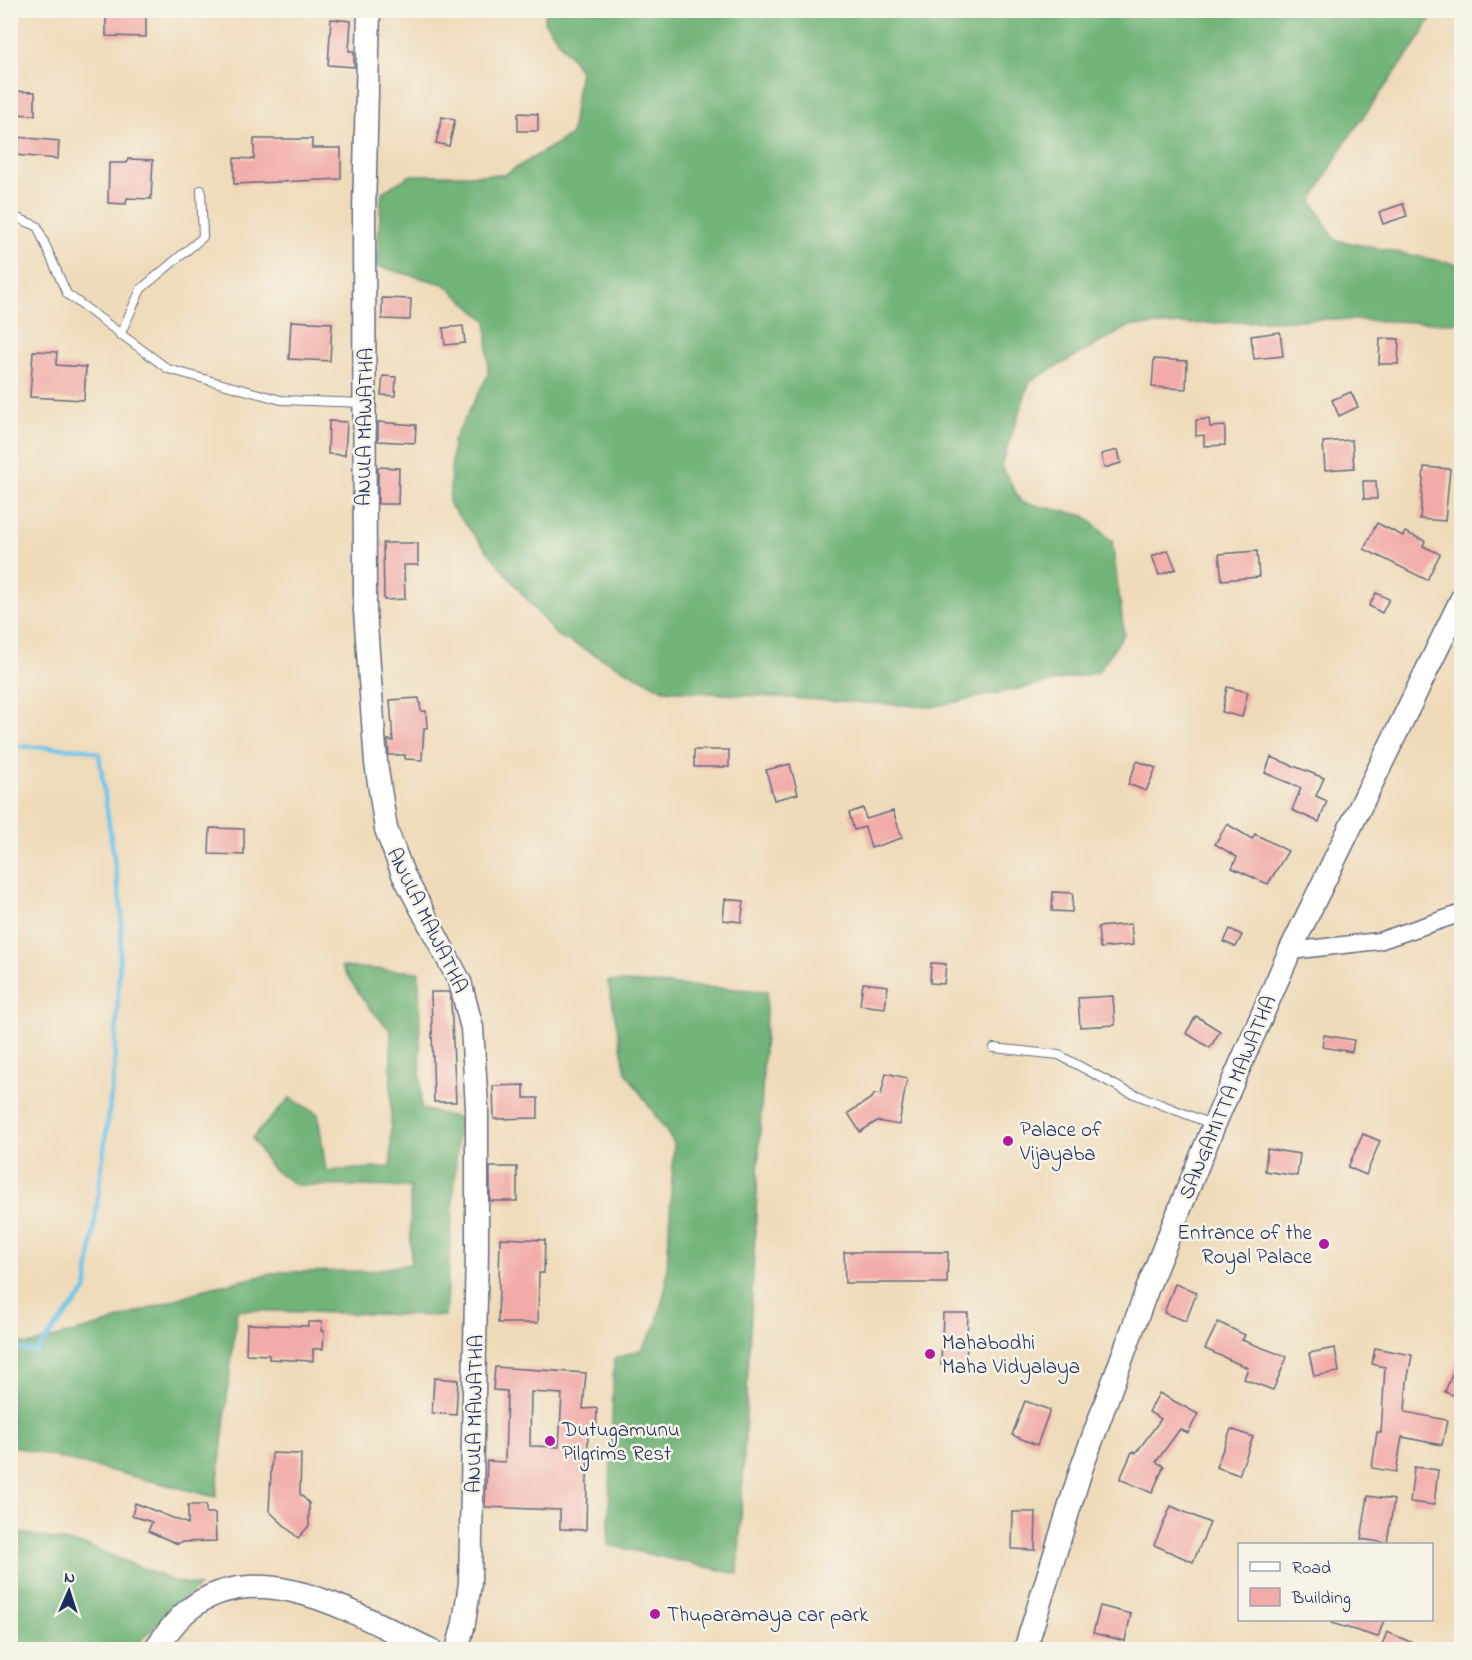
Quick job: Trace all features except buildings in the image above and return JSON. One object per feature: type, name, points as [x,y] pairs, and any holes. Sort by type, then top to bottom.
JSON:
[{"type":"main road","name":"ANULA MAWATHA","points":[[369,10],[364,212],[365,612],[381,811],[400,866],[464,990],[474,1045],[477,1250],[470,1583],[457,1650]]},
{"type":"main road","name":"SANGAMITTA MAWATHA","points":[[1025,1650],[1082,1467],[1148,1287],[1214,1125],[1290,951],[1461,597]]},
{"type":"main road","points":[[154,1650],[175,1623],[199,1603],[228,1591],[262,1586],[309,1595],[430,1650]]},
{"type":"street","points":[[1290,951],[1379,941],[1461,913]]},
{"type":"lane","points":[[120,335],[141,289],[203,237],[201,190]]},
{"type":"lane","points":[[10,215],[37,226],[67,294],[168,369],[281,400],[365,404]]},
{"type":"lane","points":[[994,1048],[1059,1054],[1124,1090],[1214,1125]]},
{"type":"green space","points":[[546,11],[1434,11],[1420,38],[1346,141],[1312,201],[1335,240],[1461,265],[1461,320],[1454,323],[1322,319],[1130,326],[1030,381],[1001,465],[1021,502],[1085,516],[1112,541],[1124,634],[1098,672],[932,707],[664,690],[556,635],[449,504],[453,441],[488,375],[487,321],[444,284],[376,266],[382,192],[411,175],[504,175],[571,135],[580,70],[544,21]]},
{"type":"green space","points":[[341,967],[419,972],[421,1109],[459,1118],[445,1316],[237,1310],[216,1497],[11,1446],[11,1339],[27,1345],[105,1324],[205,1289],[279,1272],[368,1271],[411,1264],[410,1187],[296,1185],[272,1169],[252,1138],[290,1098],[318,1114],[326,1171],[391,1167],[391,1031],[368,1006]]},
{"type":"green space","points":[[608,981],[767,991],[738,1574],[608,1545],[614,1359],[642,1349],[656,1326],[666,1286],[674,1143],[626,1072]]},
{"type":"green space","points":[[10,1531],[88,1546],[173,1581],[200,1586],[174,1607],[132,1649],[11,1649]]},
{"type":"waterway","points":[[10,746],[85,749],[99,754],[122,915],[114,1071],[86,1291],[35,1352],[10,1346]]},
{"type":"place","name":"Palace of Vijayaba","points":[[1008,1141]]},
{"type":"place","name":"Entrance of the Royal Palace","points":[[1324,1244]]},
{"type":"place","name":"Mahabodhi Maha Vidyalaya","points":[[930,1354]]},
{"type":"place","name":"Dutugamunu Pilgrims Rest","points":[[550,1441]]},
{"type":"place","name":"Thuparamaya car park","points":[[655,1614]]}]
